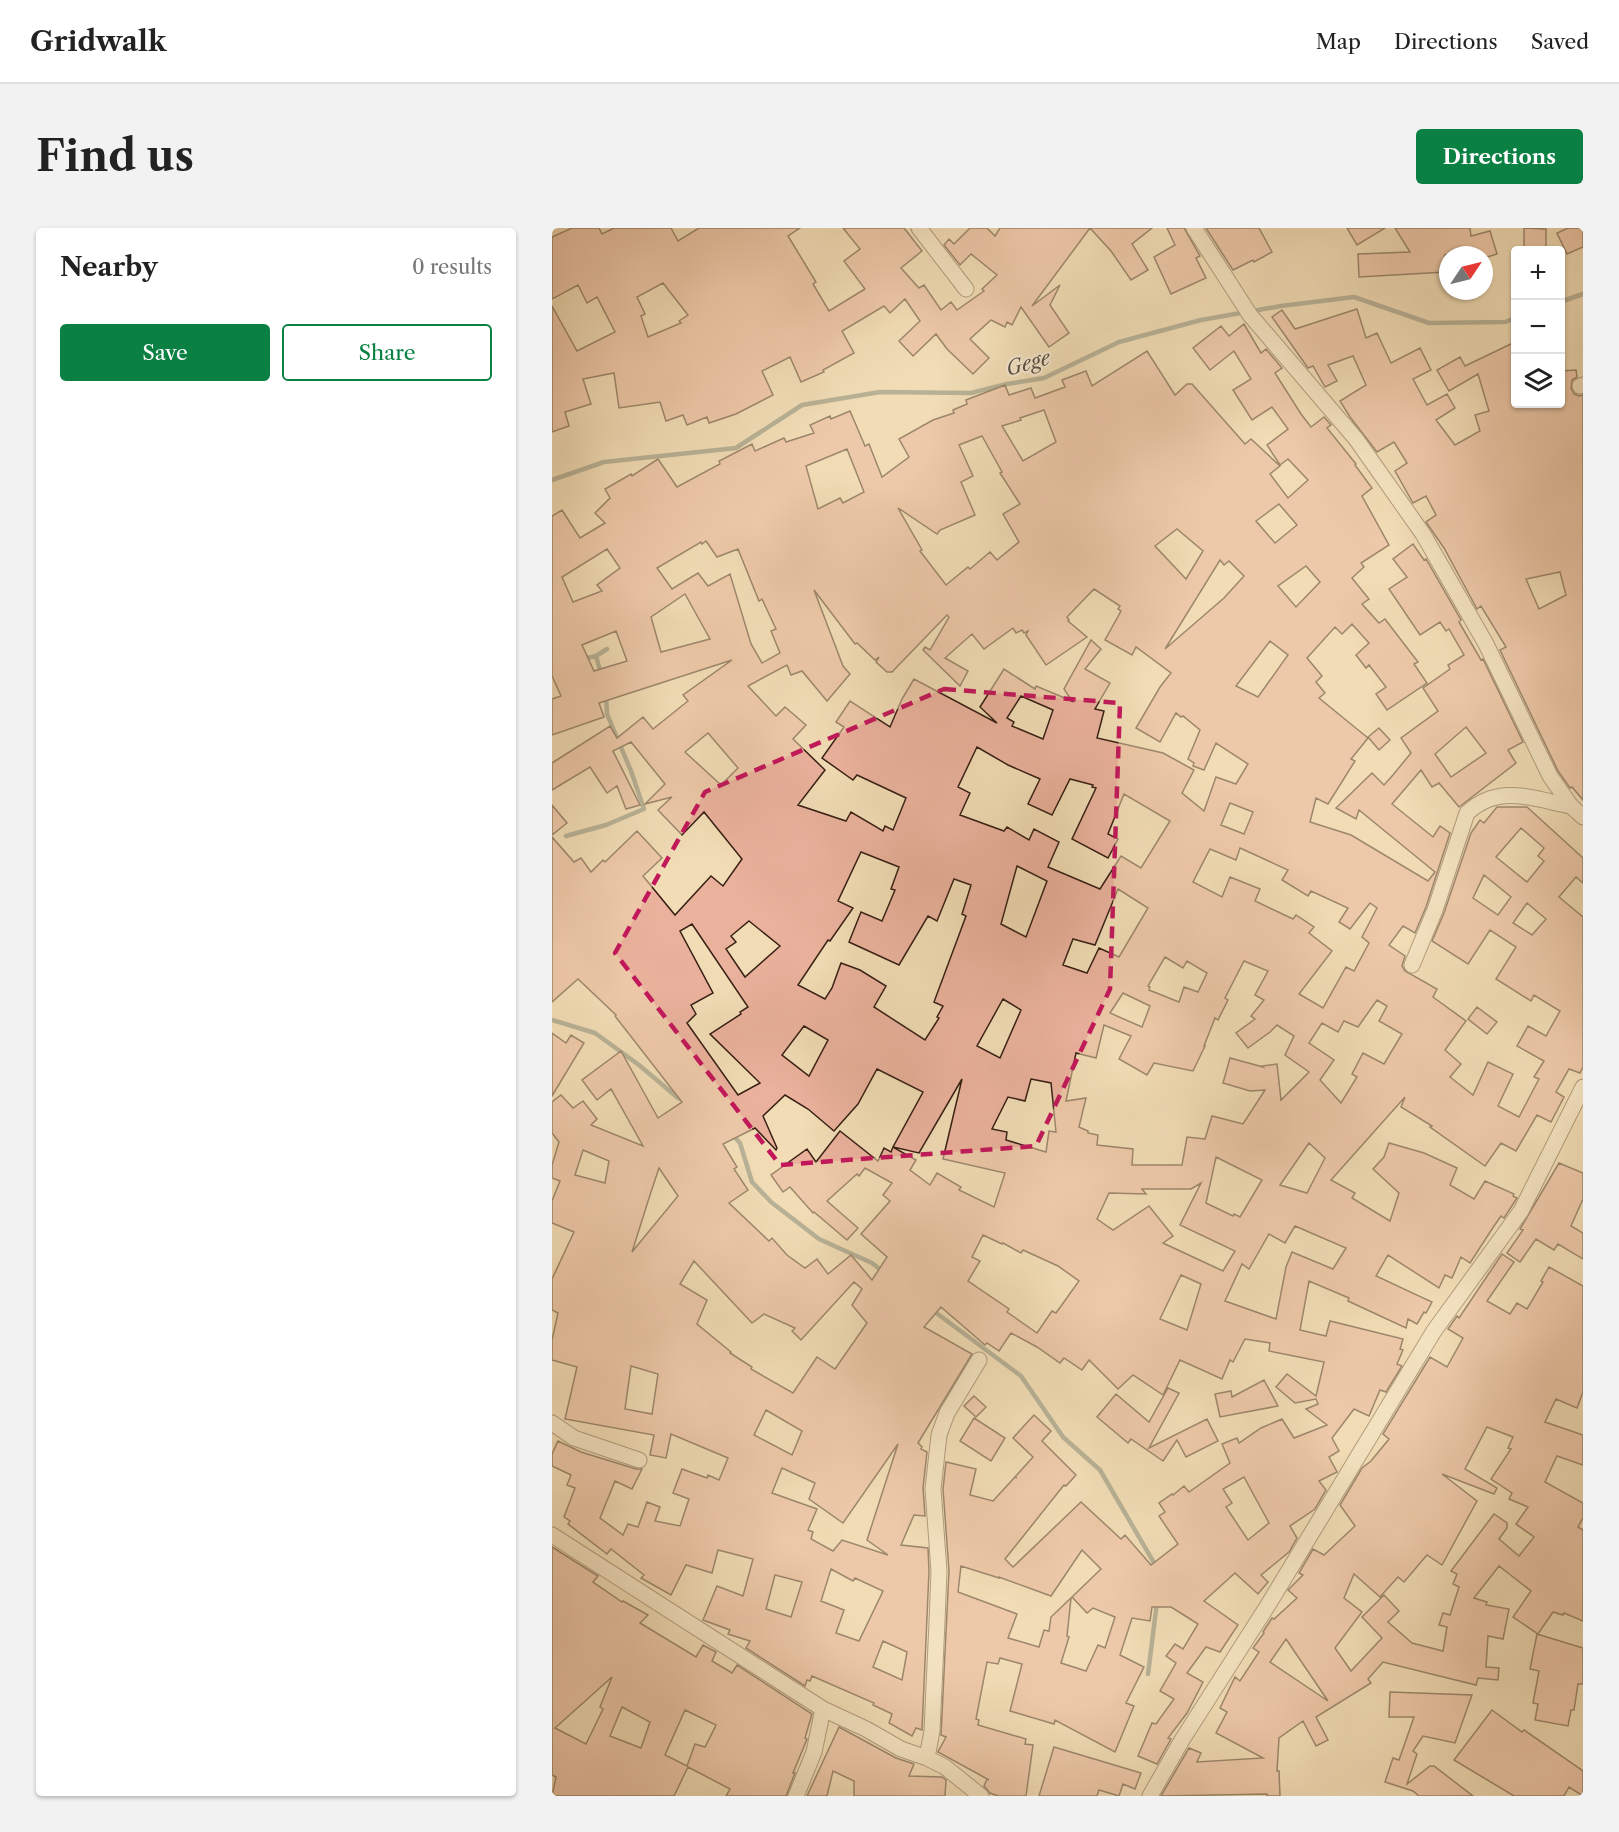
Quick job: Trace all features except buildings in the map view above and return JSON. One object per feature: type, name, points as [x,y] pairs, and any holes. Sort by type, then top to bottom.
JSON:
[{"type":"street","points":[[919,228],[966,289]]},
{"type":"street","points":[[1194,228],[1250,315],[1356,439],[1423,534],[1486,644],[1550,776],[1571,806],[1583,817]]},
{"type":"street","points":[[1412,965],[1435,910],[1467,813],[1477,803],[1489,797],[1506,794],[1571,806]]},
{"type":"street","points":[[1150,1796],[1428,1341],[1473,1275],[1521,1211],[1579,1107],[1583,1087]]},
{"type":"street","points":[[927,1758],[932,1731],[938,1612],[939,1571],[933,1489],[939,1435],[947,1413],[979,1360]]},
{"type":"street","points":[[552,1423],[574,1438],[639,1460]]},
{"type":"street","points":[[552,1535],[823,1709],[866,1729],[900,1749],[945,1767],[981,1796]]},
{"type":"street","points":[[796,1796],[814,1752],[823,1709]]},
{"type":"highlighted area","points":[[944,689],[1120,703],[1110,989],[1036,1146],[780,1165],[615,953],[705,792]]},
{"type":"waterway","name":"Gege","points":[[1565,300],[1583,294]]},
{"type":"waterway","name":"Gege","points":[[552,480],[604,462],[736,448],[802,405],[880,392],[971,393],[1044,378],[1119,342],[1201,320],[1281,306],[1354,297],[1429,323],[1505,322],[1511,320]]},
{"type":"waterway","points":[[583,659],[596,656],[607,649]]},
{"type":"waterway","points":[[596,656],[601,674]]},
{"type":"waterway","points":[[566,836],[606,825],[644,809],[607,714],[606,697]]},
{"type":"waterway","points":[[552,1020],[595,1033],[639,1065],[678,1098],[684,1100]]},
{"type":"waterway","points":[[731,1133],[740,1143],[752,1182],[771,1202],[819,1239],[872,1263],[882,1271]]},
{"type":"waterway","points":[[931,1309],[1021,1376],[1063,1437],[1100,1470],[1157,1568]]},
{"type":"waterway","points":[[1148,1674],[1157,1602]]}]
